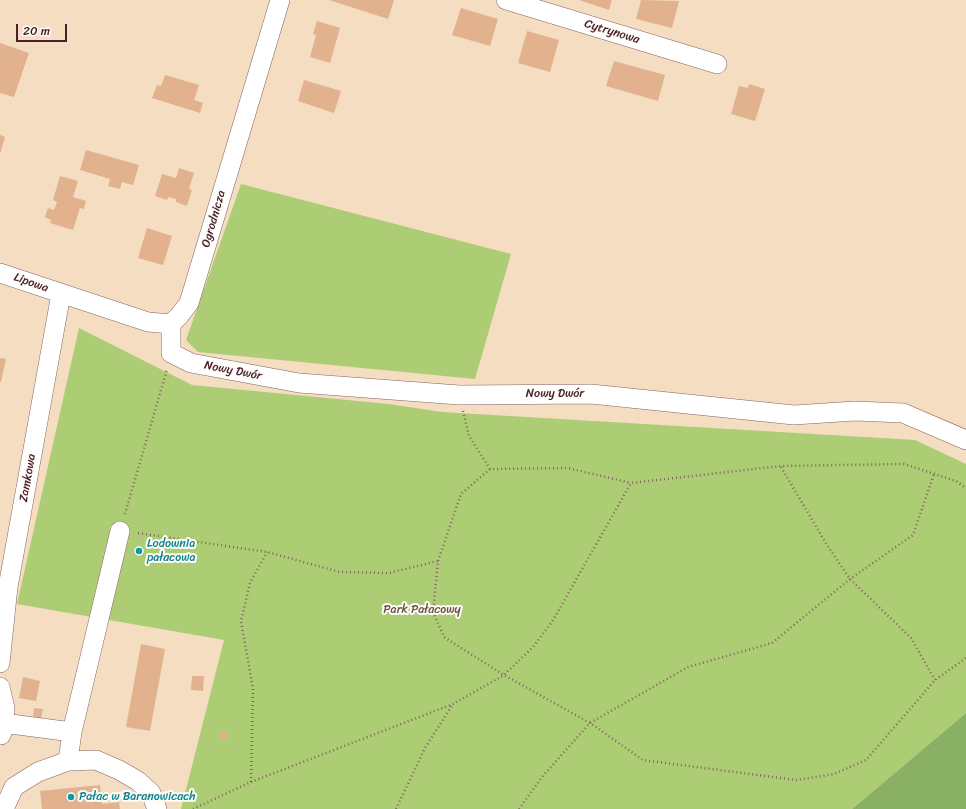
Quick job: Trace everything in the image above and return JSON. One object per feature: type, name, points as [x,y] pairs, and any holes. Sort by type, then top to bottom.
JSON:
[{"type":"street","name":"Ogrodnicza","points":[[170,324],[189,303],[280,0]]},
{"type":"street","name":"Cytrynowa","points":[[506,0],[717,64]]},
{"type":"street","name":"Lipowa","points":[[0,273],[61,294]]},
{"type":"street","points":[[61,294],[148,322],[170,324],[171,353]]},
{"type":"street","name":"Zamkowa","points":[[0,663],[8,587],[61,294]]},
{"type":"street","name":"Nowy Dwór","points":[[171,353],[191,363],[299,383],[458,395],[591,394],[794,415],[855,411],[903,413],[966,440]]},
{"type":"street","points":[[68,761],[72,732],[120,530]]},
{"type":"street","points":[[0,687],[5,708],[2,730],[72,732]]},
{"type":"street","points":[[4,809],[14,787],[38,772],[68,761],[96,760],[119,770],[138,781],[151,793],[157,809]]},
{"type":"path","points":[[171,353],[120,530],[267,552],[340,572],[389,573],[438,561]]},
{"type":"path","points":[[458,395],[469,436],[490,469]]},
{"type":"path","points":[[966,488],[956,481],[904,464],[780,466],[631,483],[568,468],[490,469],[461,494],[438,561],[433,612],[444,637],[504,675],[590,723],[643,760],[796,780],[834,774],[866,760],[935,680],[966,658]]},
{"type":"path","points":[[780,466],[827,545],[850,579],[912,638],[935,680]]},
{"type":"path","points":[[520,809],[542,777],[590,723],[688,667],[772,643],[850,579],[913,535],[934,474]]},
{"type":"path","points":[[193,809],[251,782],[453,704],[504,675],[533,647],[552,622],[631,483]]},
{"type":"path","points":[[251,782],[252,689],[241,621],[250,583],[267,552]]},
{"type":"path","points":[[396,809],[425,748],[453,704]]},
{"type":"green space","points":[[241,184],[511,254],[475,379],[198,352],[186,340]]},
{"type":"green space","name":"Park Pałacowy","points":[[79,328],[192,385],[389,404],[442,412],[915,440],[966,464],[966,713],[852,809],[181,809],[224,640],[17,604]]},
{"type":"green space","points":[[966,713],[966,809],[852,809]]},
{"type":"building","points":[[329,0],[394,0],[388,19]]},
{"type":"building","points":[[579,0],[612,0],[609,10]]},
{"type":"building","points":[[641,0],[679,1],[672,28],[636,19]]},
{"type":"building","points":[[461,8],[498,19],[490,46],[452,35]]},
{"type":"building","points":[[317,21],[340,28],[330,63],[310,57],[316,35],[313,34]]},
{"type":"building","points":[[527,31],[559,40],[550,72],[518,63]]},
{"type":"building","points":[[0,43],[29,53],[14,97],[0,93]]},
{"type":"building","points":[[614,61],[665,75],[658,101],[606,86]]},
{"type":"building","points":[[165,75],[199,85],[194,100],[203,103],[200,113],[152,98],[157,85],[161,86]]},
{"type":"building","points":[[304,80],[341,91],[334,113],[298,101]]},
{"type":"building","points":[[749,84],[765,89],[755,121],[731,114],[739,86],[748,88]]},
{"type":"building","points":[[0,135],[5,137],[0,154]]},
{"type":"building","points":[[86,150],[139,165],[133,185],[122,182],[120,189],[108,186],[110,179],[80,170]]},
{"type":"building","points":[[179,168],[194,173],[189,189],[192,190],[187,206],[176,202],[176,199],[168,197],[167,200],[155,196],[162,174],[176,178]]},
{"type":"building","points":[[60,176],[78,181],[73,197],[86,201],[84,209],[80,208],[73,230],[50,223],[51,220],[45,217],[48,208],[54,210],[57,202],[53,200]]},
{"type":"building","points":[[147,228],[172,236],[163,265],[138,258]]},
{"type":"building","points":[[0,358],[6,359],[1,382],[0,382]]},
{"type":"building","points":[[141,644],[165,649],[150,731],[126,727]]},
{"type":"building","points":[[192,676],[204,676],[203,691],[191,690]]},
{"type":"building","points":[[23,677],[40,681],[36,701],[19,698]]},
{"type":"building","points":[[34,708],[43,709],[41,719],[33,717]]},
{"type":"building","points":[[220,732],[228,732],[228,740],[220,740]]},
{"type":"building","name":"Pałac w Baranowicach","points":[[100,785],[102,804],[119,802],[120,809],[42,809],[40,791]]},
{"type":"place","name":"Lodownia pałacowa","points":[[139,551]]},
{"type":"place","name":"Pałac w Baranowicach","points":[[71,797]]}]
